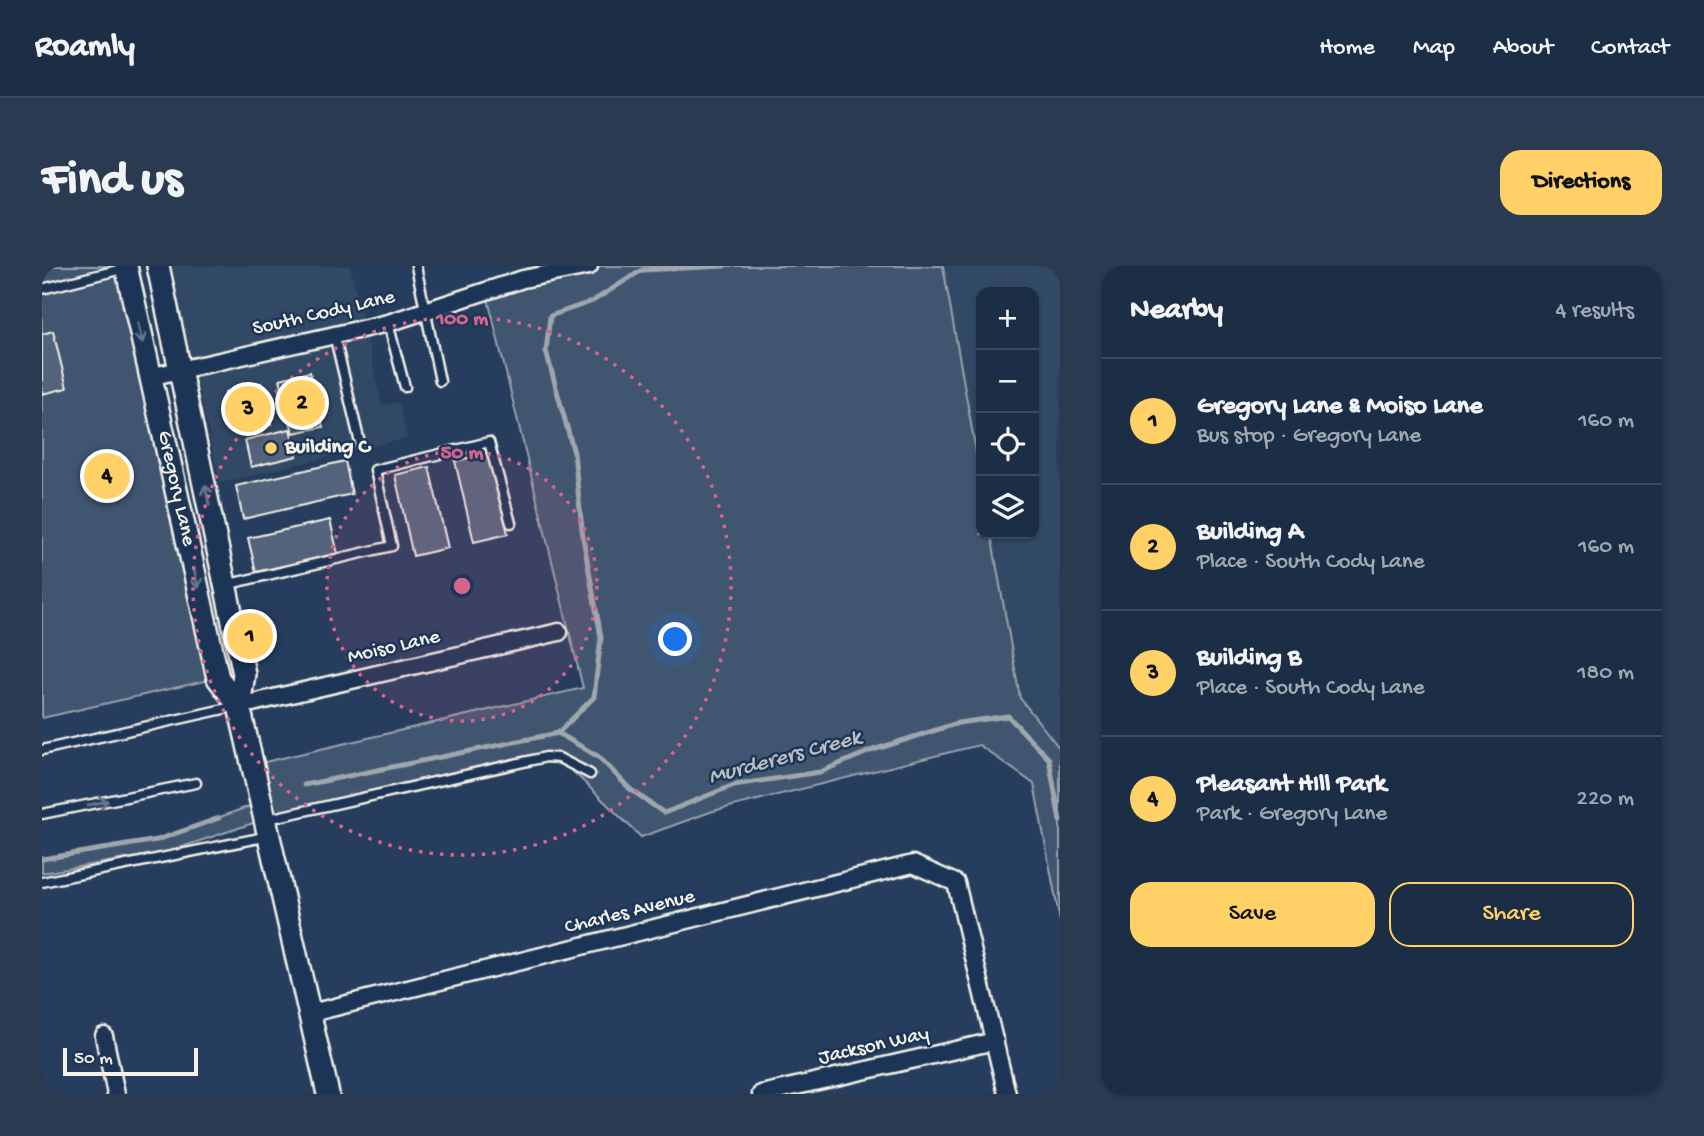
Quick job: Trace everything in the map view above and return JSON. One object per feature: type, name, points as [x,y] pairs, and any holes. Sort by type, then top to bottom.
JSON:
[{"type":"main road","name":"Gregory Lane","points":[[126,267],[218,678],[239,706]]},
{"type":"main road","name":"Gregory Lane","points":[[160,267],[244,674],[239,706],[328,1094]]},
{"type":"street","name":"South Cody Lane","points":[[149,377],[388,323],[552,270],[589,266]]},
{"type":"street","name":"Moiso Lane","points":[[239,706],[559,632]]},
{"type":"street","name":"Charles Avenue","points":[[311,1013],[912,864],[956,883],[995,1041]]},
{"type":"street","points":[[104,1036],[116,1094]]},
{"type":"street","name":"Jackson Way","points":[[761,1094],[995,1041]]},
{"type":"street","points":[[995,1041],[1006,1094]]},
{"type":"lane","points":[[416,266],[440,381]]},
{"type":"lane","points":[[42,289],[126,267]]},
{"type":"lane","points":[[388,323],[405,387]]},
{"type":"lane","points":[[334,334],[359,443]]},
{"type":"lane","points":[[225,585],[392,546],[375,470],[489,442],[511,523]]},
{"type":"lane","points":[[42,750],[239,706]]},
{"type":"lane","points":[[42,882],[546,757],[559,758],[590,774]]},
{"type":"lane","points":[[42,814],[195,783]]},
{"type":"shaded area","points":[[42,266],[126,266],[218,678],[42,718]]},
{"type":"shaded area","points":[[162,266],[350,266],[382,406],[399,402],[407,438],[220,483],[187,337]]},
{"type":"shaded area","points":[[589,266],[943,266],[976,452],[976,539],[992,539],[1020,698],[1060,749],[1060,921],[1034,784],[979,745],[713,811],[641,837],[554,753],[265,819],[167,852],[42,873],[42,859],[157,840],[261,802],[252,765],[583,688],[486,291]]},
{"type":"shaded area","points":[[943,266],[1060,266],[1060,749],[1020,698],[992,539],[1039,539],[1039,287],[976,287],[976,452]]},
{"type":"building","points":[[53,331],[67,388],[42,394],[42,334]]},
{"type":"building","points":[[310,372],[323,427],[293,433],[280,379]]},
{"type":"building","points":[[261,383],[271,425],[235,434],[225,392]]},
{"type":"building","name":"Building C","points":[[290,429],[297,456],[251,467],[245,440]]},
{"type":"building","points":[[489,453],[508,534],[474,542],[455,461]]},
{"type":"building","points":[[345,461],[352,494],[243,519],[236,486]]},
{"type":"building","points":[[429,467],[448,548],[413,556],[395,475]]},
{"type":"building","points":[[330,520],[338,554],[256,572],[248,538]]},
{"type":"waterway","points":[[304,785],[558,733],[594,697],[601,637],[583,538],[574,453],[546,351],[550,316],[593,301],[642,270],[724,266]]},
{"type":"waterway","name":"Murderers Creek","points":[[558,733],[599,757],[630,789],[664,813],[734,785],[820,772],[870,751],[958,723],[1008,716],[1049,759],[1060,821]]},
{"type":"waterway","points":[[42,859],[157,840],[219,818]]},
{"type":"place","name":"Building A","points":[[302,403]]},
{"type":"place","name":"Building B","points":[[248,409]]},
{"type":"place","name":"Building C","points":[[271,448]]},
{"type":"place","name":"Pleasant HIll Park","points":[[107,476]]},
{"type":"place","name":"Gregory Lane & Moiso Lane","points":[[250,636]]}]
